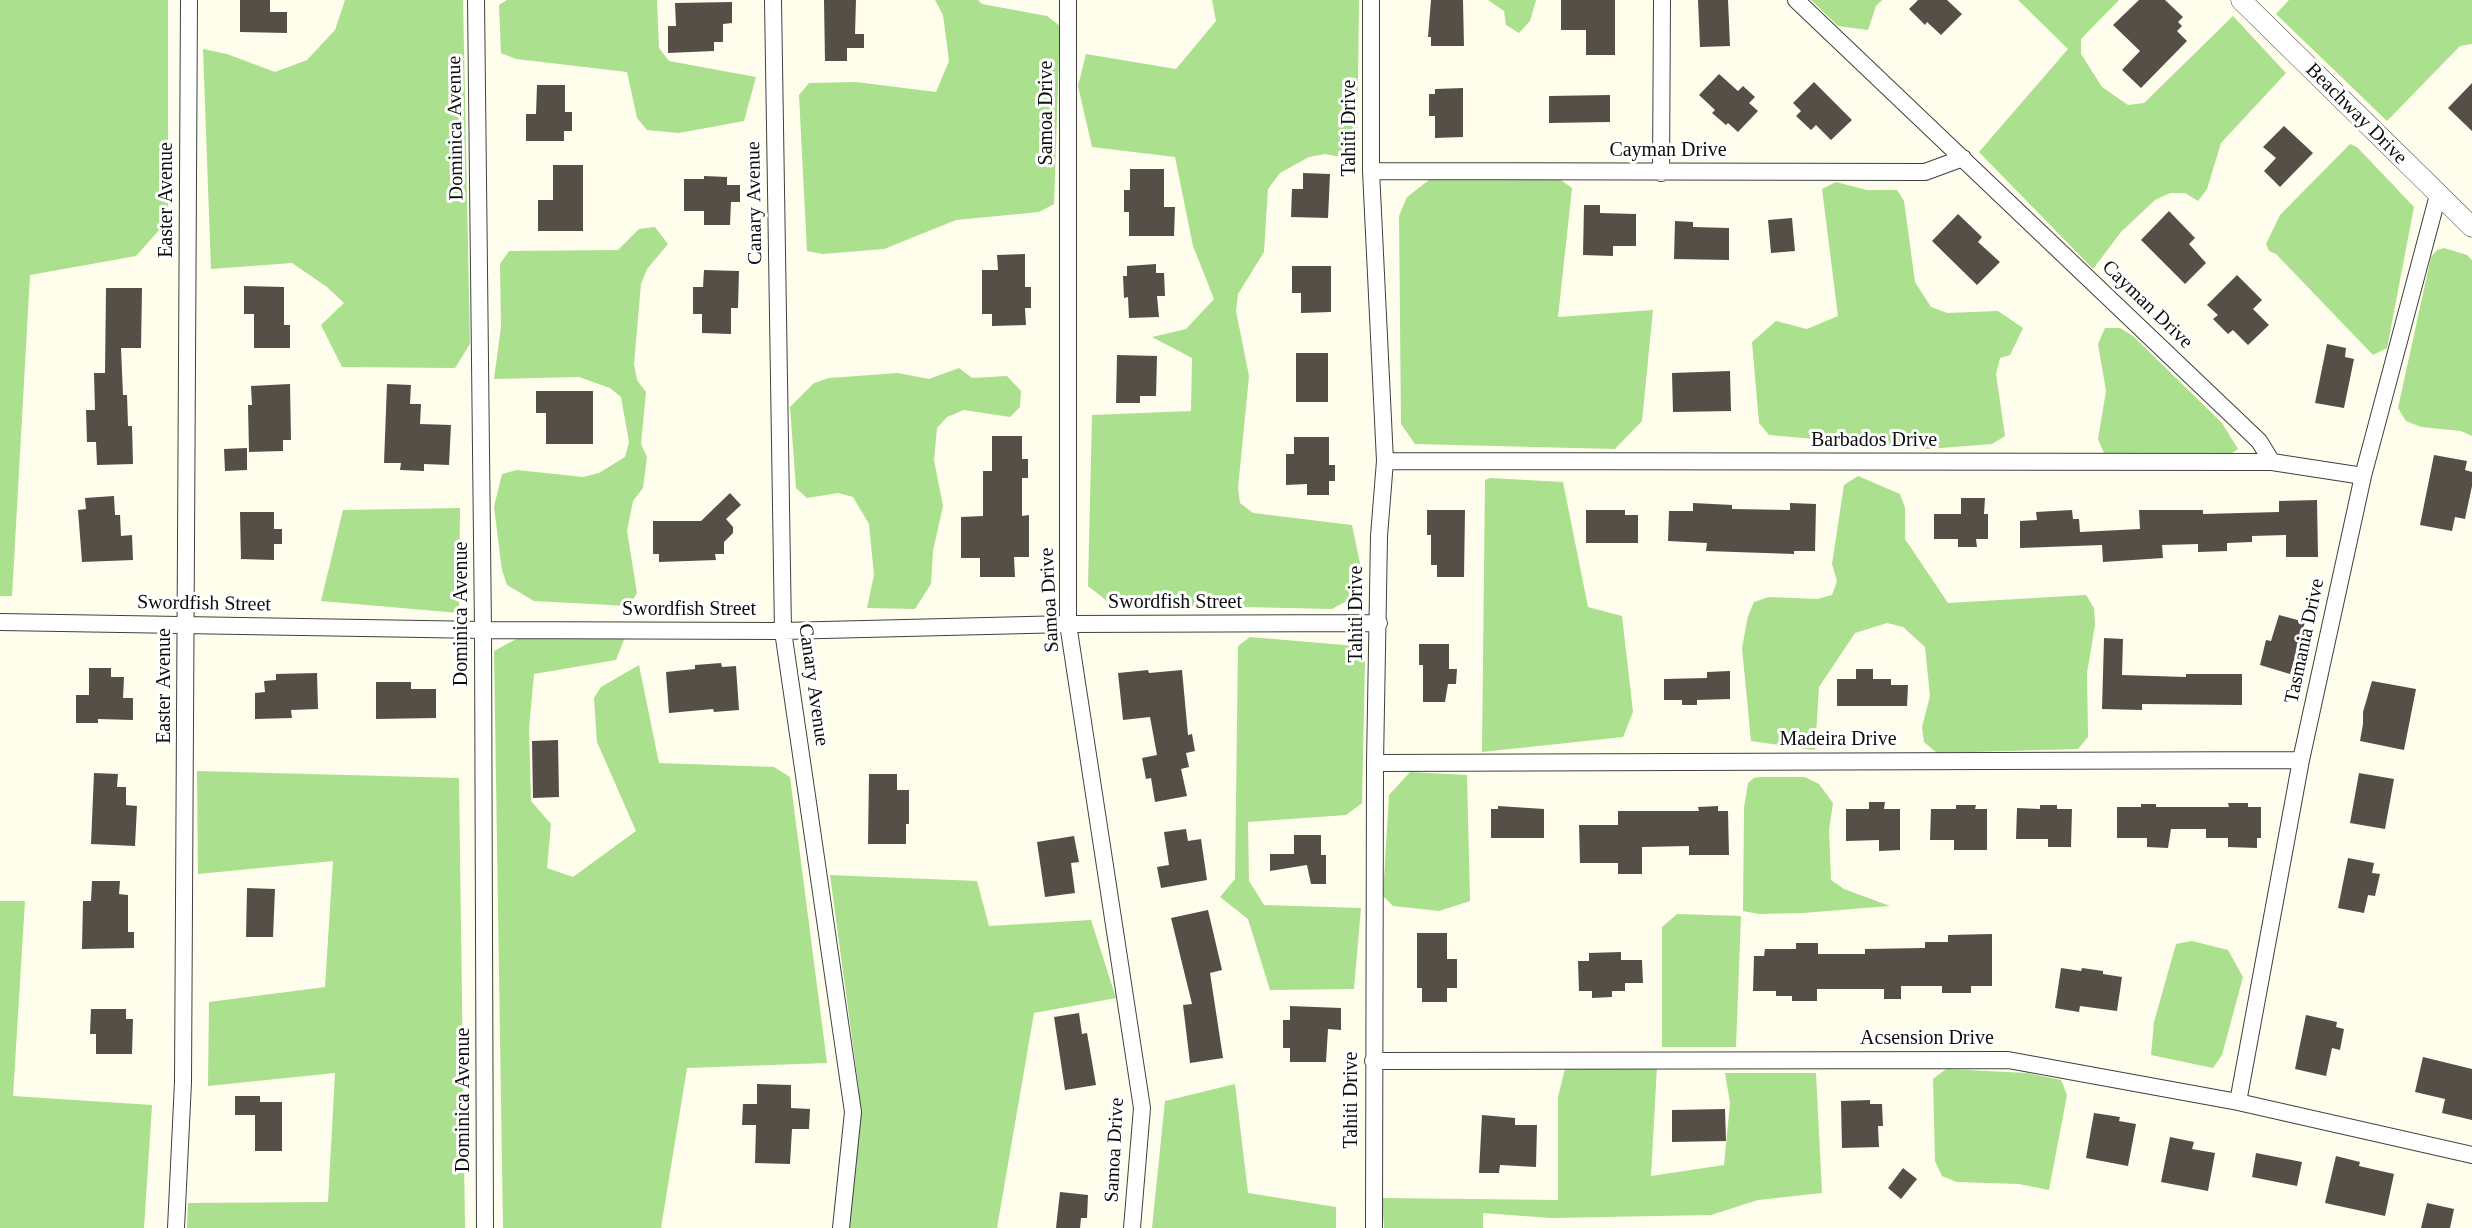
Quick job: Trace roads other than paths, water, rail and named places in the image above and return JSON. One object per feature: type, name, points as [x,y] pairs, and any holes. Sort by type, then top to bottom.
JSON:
[{"type":"street","name":"Easter Avenue","points":[[176,1228],[183,1082],[189,0]]},
{"type":"street","name":"Dominica Avenue","points":[[476,0],[483,630],[485,1228]]},
{"type":"street","name":"Canary Avenue","points":[[773,0],[783,631],[853,1112],[841,1228]]},
{"type":"street","name":"Samoa Drive","points":[[1068,0],[1068,624],[1142,1108],[1132,1228]]},
{"type":"street","name":"Tahiti Drive","points":[[1371,0],[1371,171],[1384,461],[1379,536],[1376,763],[1374,1228]]},
{"type":"street","points":[[1661,173],[1662,0]]},
{"type":"street","name":"Cayman Drive","points":[[1796,0],[2259,441],[2272,462]]},
{"type":"street","name":"Beachway Drive","points":[[2241,0],[2472,227]]},
{"type":"street","name":"Cayman Drive","points":[[1371,171],[1925,172],[1963,158]]},
{"type":"street","name":"Tasmania Drive","points":[[2238,1102],[2301,760],[2363,476],[2438,195]]},
{"type":"street","name":"Barbados Drive","points":[[1384,461],[2272,462],[2363,476]]},
{"type":"street","name":"Swordfish Street","points":[[0,622],[483,630],[783,631],[1068,624],[1379,623]]},
{"type":"street","name":"Madeira Drive","points":[[1376,763],[2301,760]]},
{"type":"street","name":"Acsension Drive","points":[[1373,1062],[2008,1060],[2238,1102],[2472,1155]]}]
